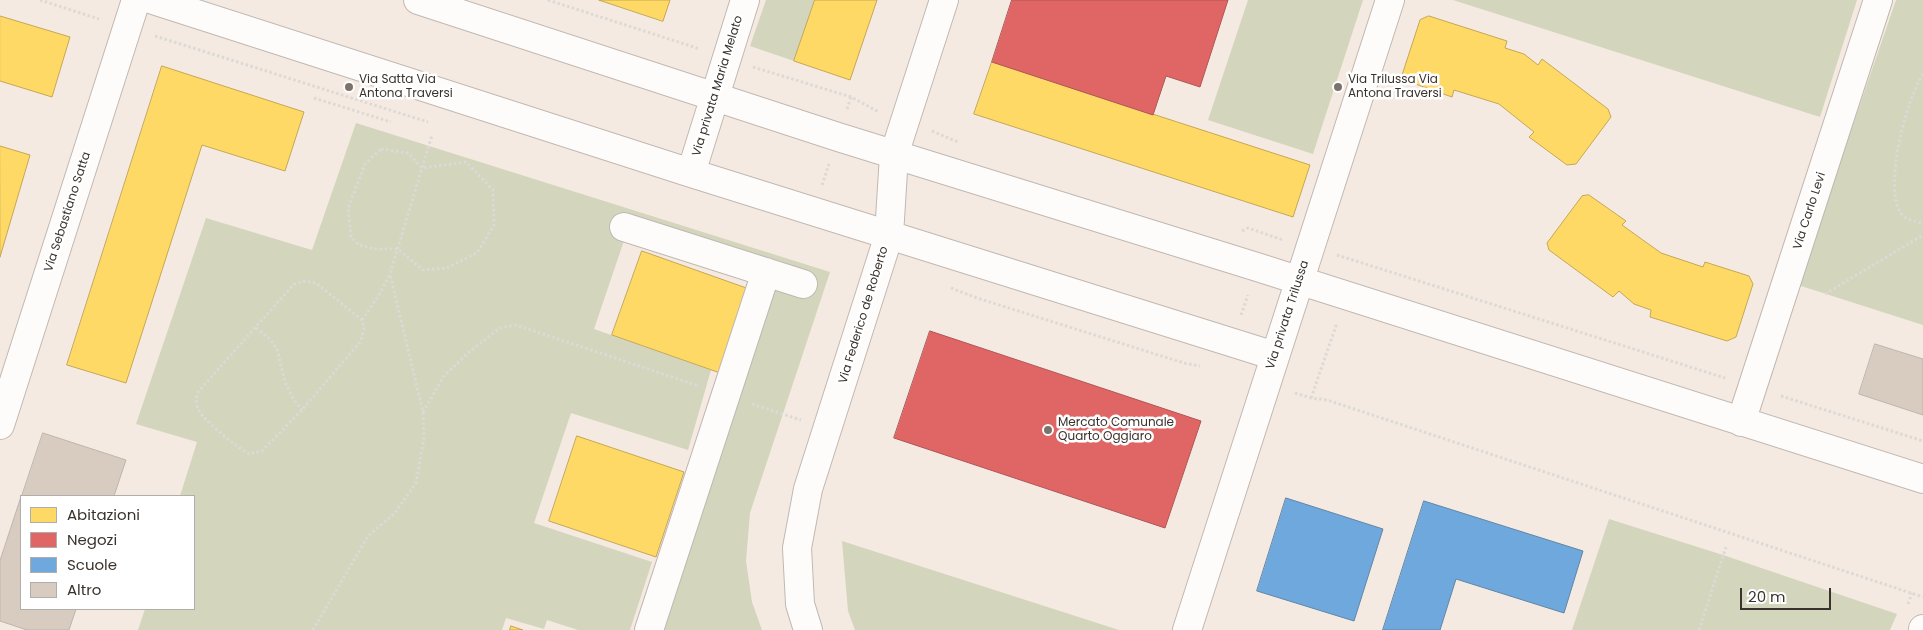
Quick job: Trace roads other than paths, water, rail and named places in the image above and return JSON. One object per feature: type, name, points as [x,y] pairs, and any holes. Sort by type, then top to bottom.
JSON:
[{"type":"street","name":"Via Sebastiano Satta","points":[[0,425],[136,0]]},
{"type":"street","points":[[153,0],[691,173],[1275,356]]},
{"type":"street","points":[[418,0],[894,155],[1923,479]]},
{"type":"street","name":"Via privata Maria Melato","points":[[691,173],[745,0]]},
{"type":"street","name":"Via Federico de Roberto","points":[[808,630],[800,604],[797,548],[808,489],[889,235],[894,155],[944,0]]},
{"type":"street","name":"Via privata Trilussa","points":[[1187,630],[1390,0]]},
{"type":"street","name":"Via Carlo Levi","points":[[1741,422],[1878,0]]},
{"type":"street","points":[[624,227],[803,284]]},
{"type":"street","points":[[649,630],[766,272]]},
{"type":"place","name":"Via Satta Via Antona Traversi","points":[[349,87]]},
{"type":"place","name":"Via Trilussa Via Antona Traversi","points":[[1338,87]]},
{"type":"place","name":"Mercato Comunale Quarto Oggiaro","points":[[1048,430]]}]
